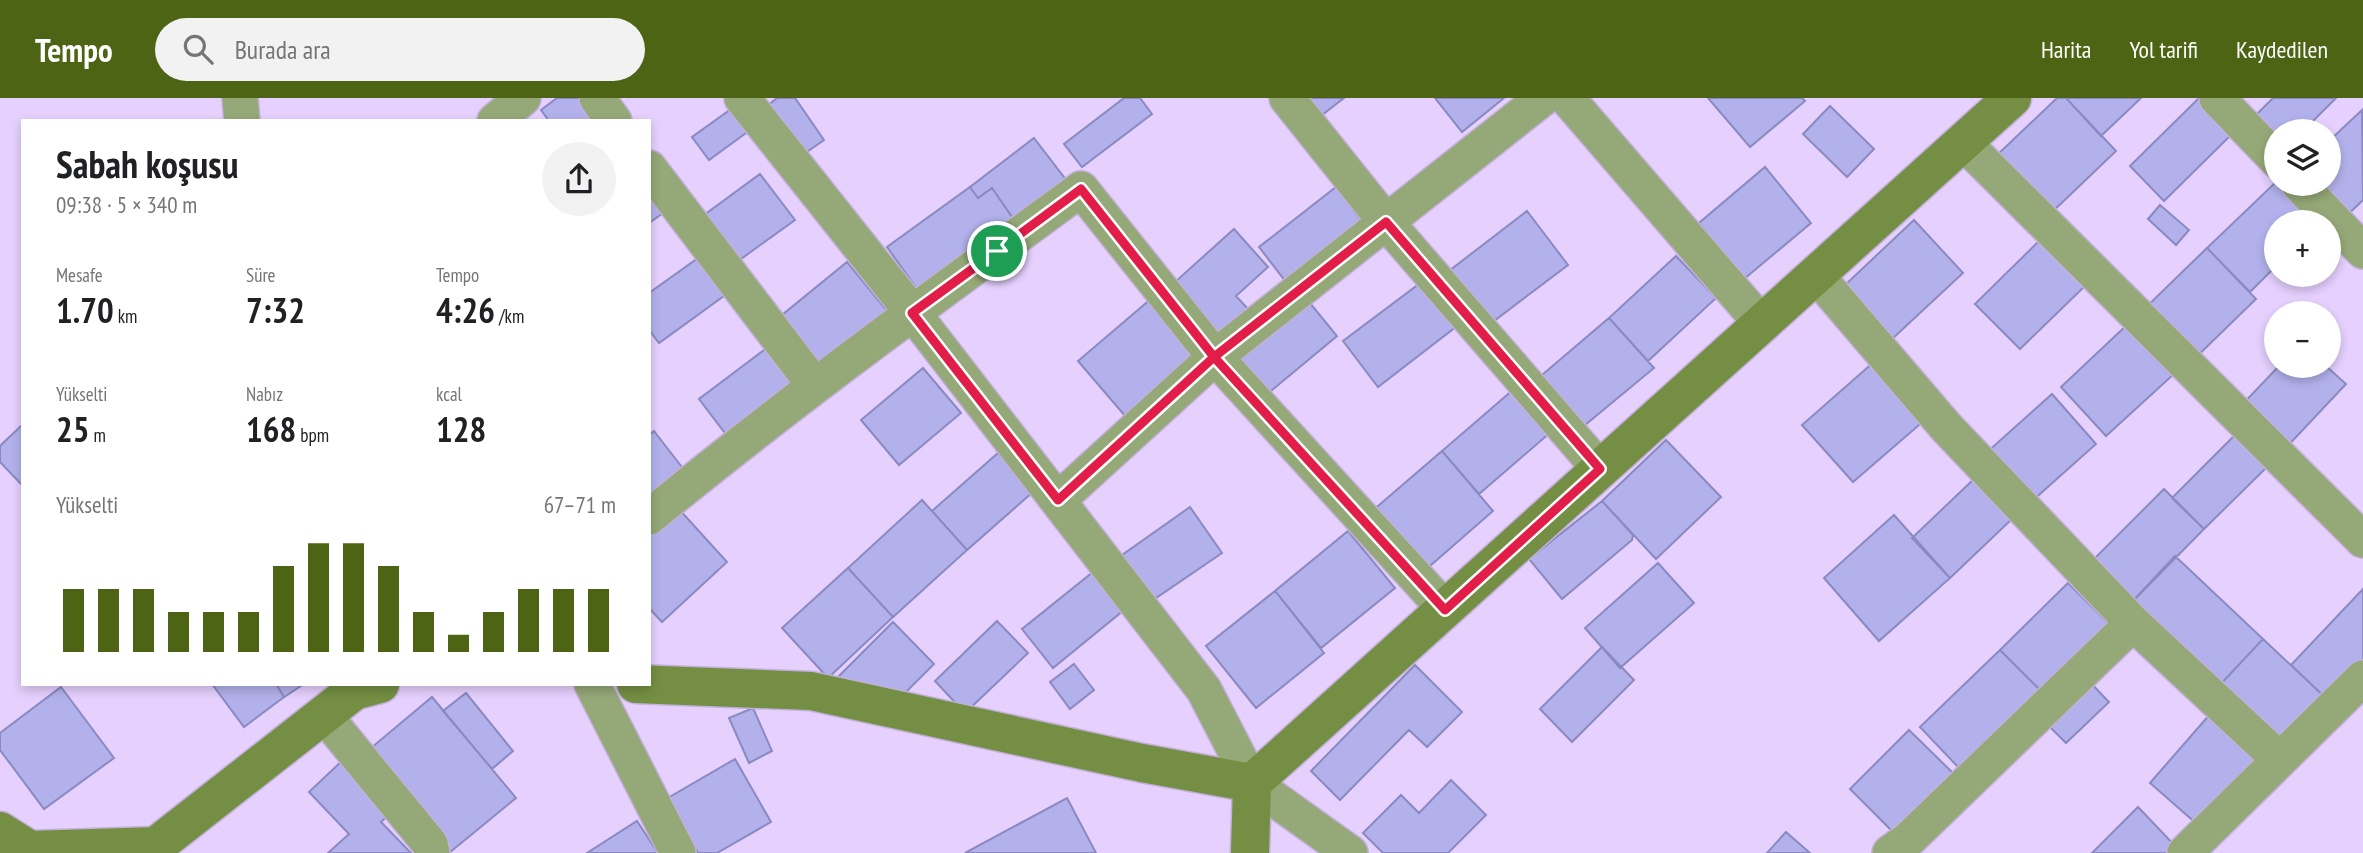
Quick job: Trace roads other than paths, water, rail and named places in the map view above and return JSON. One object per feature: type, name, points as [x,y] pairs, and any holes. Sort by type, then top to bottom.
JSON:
[{"type":"street","points":[[240,98],[242,119]]},
{"type":"street","points":[[497,119],[523,98]]},
{"type":"street","points":[[597,98],[613,119]]},
{"type":"street","points":[[743,98],[1204,690],[1252,783],[1250,853]]},
{"type":"street","points":[[1287,98],[1386,222],[1600,469]]},
{"type":"street","points":[[1058,500],[1214,357],[1544,98]]},
{"type":"street","points":[[1567,98],[1762,324]]},
{"type":"street","points":[[1252,783],[2012,98]]},
{"type":"street","points":[[2217,98],[2264,147]]},
{"type":"street","points":[[1963,142],[2363,540]]},
{"type":"street","points":[[651,171],[815,386]]},
{"type":"street","points":[[651,515],[815,386],[1081,189],[1214,357],[1445,610]]},
{"type":"street","points":[[2310,196],[2363,251]]},
{"type":"street","points":[[1816,275],[1946,426],[2133,623],[2280,759]]},
{"type":"street","points":[[1906,849],[2133,623]]},
{"type":"street","points":[[2185,853],[2363,678]]},
{"type":"street","points":[[651,685],[811,691],[1142,763],[1252,783],[1350,853]]},
{"type":"street","points":[[17,845],[157,850],[354,691],[373,686]]},
{"type":"street","points":[[593,686],[678,853]]},
{"type":"street","points":[[324,715],[430,844],[432,853]]}]
